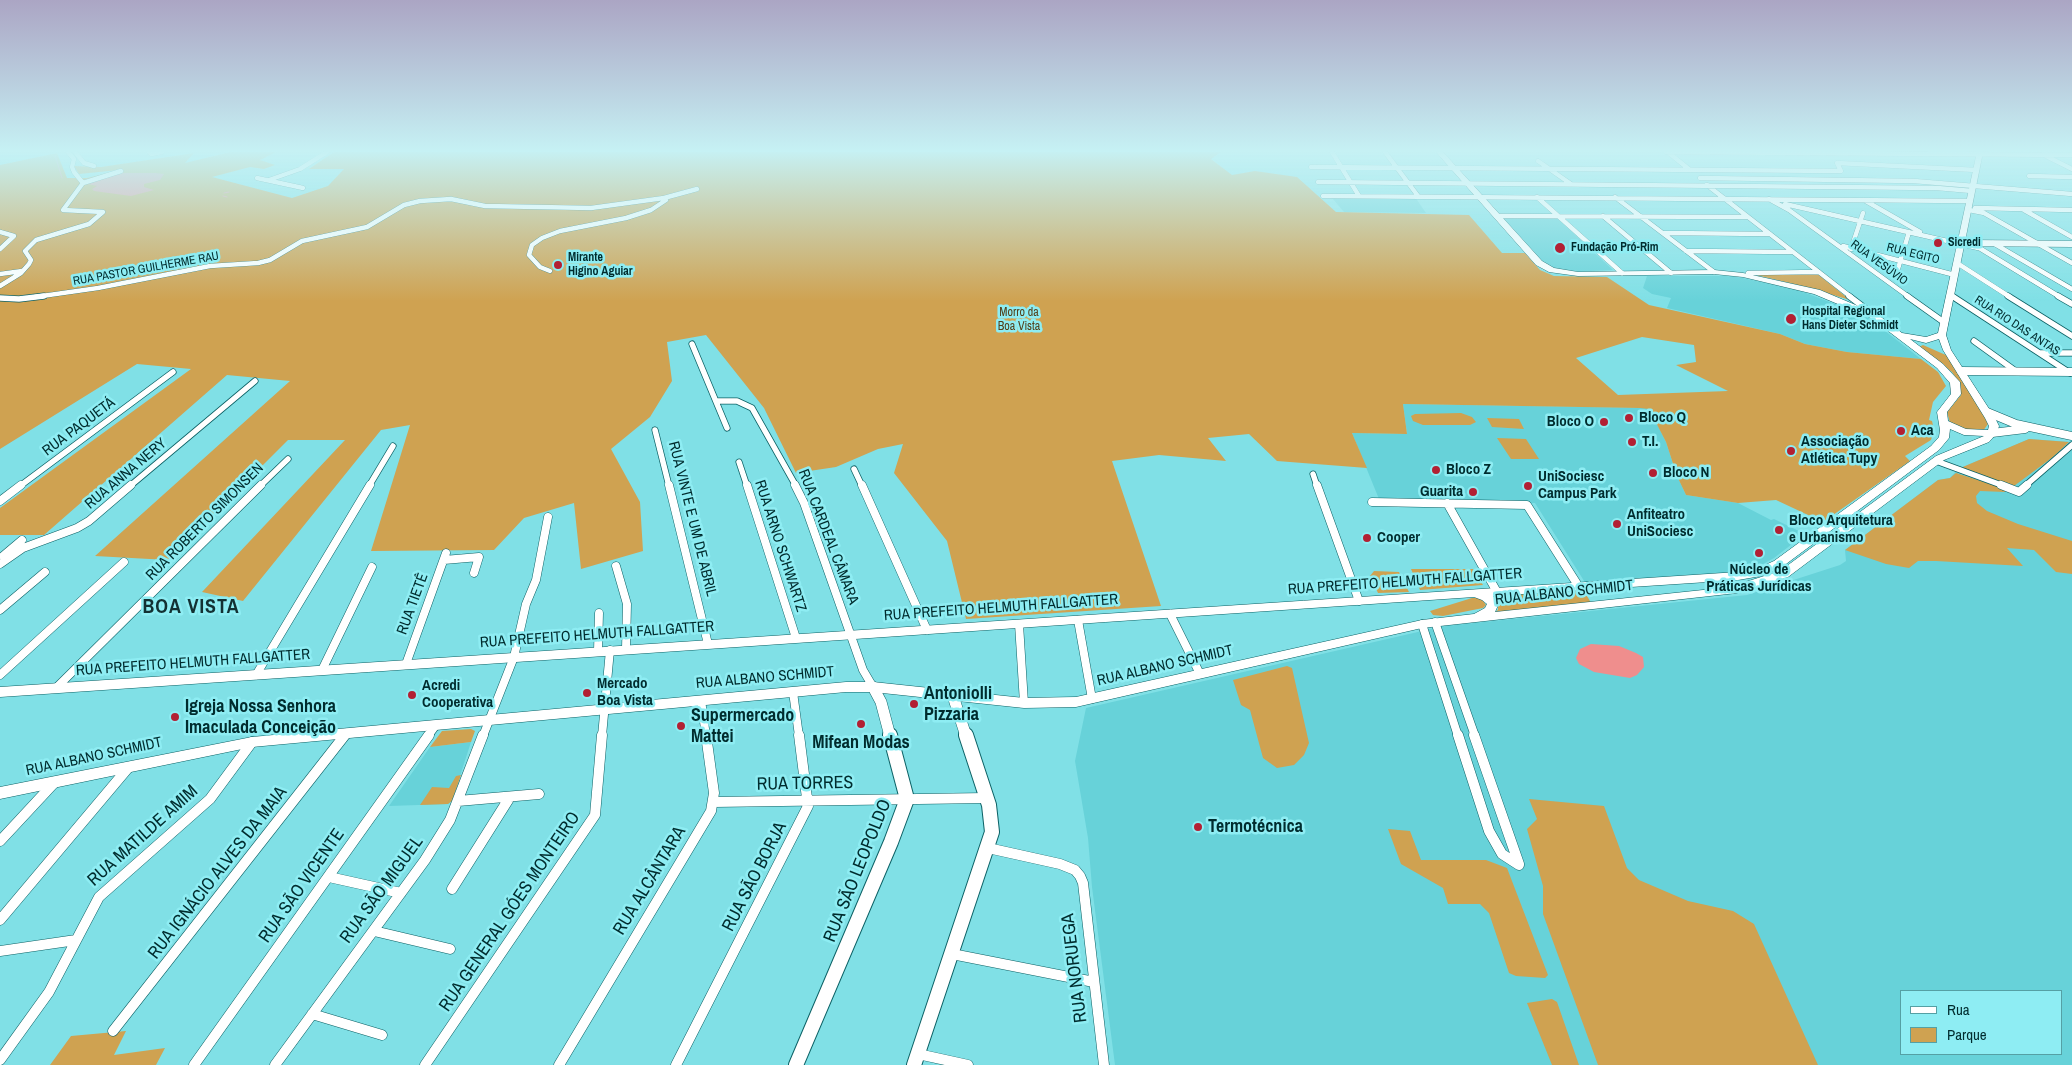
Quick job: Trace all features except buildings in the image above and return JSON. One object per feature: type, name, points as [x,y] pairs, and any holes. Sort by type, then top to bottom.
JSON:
[{"type":"main road","points":[[1484,202],[1496,216]]},
{"type":"main road","points":[[1943,422],[1964,432],[1992,433],[1994,426],[1945,346],[1942,336],[1970,202]]},
{"type":"main road","name":"RUA PREFEITO HELMUTH FALLGATTER","points":[[0,692],[1748,575],[1773,566],[1935,448],[1944,438],[1942,412],[1956,394],[1955,382],[1947,372],[1883,322],[1844,302],[1802,288],[1751,276],[1714,272],[1572,274],[1558,272],[1539,263],[1496,216]]},
{"type":"main road","points":[[1897,333],[1921,340],[1931,340],[1942,336]]},
{"type":"main road","points":[[1915,346],[1917,344],[1927,344],[1951,356]]},
{"type":"main road","name":"RUA ALBANO SCHMIDT","points":[[0,793],[252,742],[793,692],[873,687],[1024,704],[1060,703],[1092,699],[1429,623],[1738,589],[1778,577],[1816,551],[1936,461],[1950,453],[1985,440],[1992,433]]},
{"type":"main road","points":[[1579,587],[1592,595],[1599,605]]},
{"type":"main road","points":[[1468,619],[1484,614],[1493,606],[1490,599],[1472,594]]},
{"type":"street","points":[[0,286],[24,270],[31,260],[25,251],[34,241],[50,234],[89,224],[102,213],[100,210],[63,210],[69,202]]},
{"type":"street","name":"RUA PASTOR GUILHERME RAU","points":[[0,298],[19,299],[98,288],[210,266],[258,263],[270,260],[287,248],[302,242],[367,227],[400,207],[418,202]]},
{"type":"street","name":"RUA PASTOR GUILHERME RAU","points":[[461,202],[485,206],[591,208],[637,202]]},
{"type":"street","points":[[550,271],[540,267],[529,255],[532,246],[542,238],[560,231],[636,215],[666,202]]},
{"type":"street","points":[[1542,202],[1622,273]]},
{"type":"street","points":[[1621,202],[1714,272]]},
{"type":"street","points":[[1729,202],[1883,322]]},
{"type":"street","name":"RUA VESÚVIO","points":[[1778,202],[1945,323]]},
{"type":"street","points":[[1782,202],[1928,237],[1975,245],[2072,304]]},
{"type":"street","points":[[1867,202],[1928,237]]},
{"type":"street","points":[[1894,202],[1990,208],[2070,210]]},
{"type":"street","points":[[1789,210],[1784,205],[1802,207]]},
{"type":"street","points":[[1969,206],[2072,263]]},
{"type":"street","points":[[2021,209],[2072,237]]},
{"type":"street","points":[[1851,249],[1863,213]]},
{"type":"street","points":[[1496,216],[1749,217]]},
{"type":"street","points":[[1604,216],[1670,273]]},
{"type":"street","points":[[0,232],[14,236],[0,249]]},
{"type":"street","points":[[1902,276],[1897,272],[1909,232]]},
{"type":"street","points":[[1662,233],[1770,234]]},
{"type":"street","points":[[1975,245],[1993,243],[2072,244]]},
{"type":"street","points":[[1993,243],[2072,289]]},
{"type":"street","name":"RUA EGITO","points":[[1838,245],[1955,275]]},
{"type":"street","points":[[1686,251],[1793,252]]},
{"type":"street","points":[[1957,263],[2072,336]]},
{"type":"street","points":[[0,274],[24,270]]},
{"type":"street","points":[[1751,276],[1748,273],[1819,272]]},
{"type":"street","name":"RUA RIO DAS ANTAS","points":[[1951,295],[2071,373]]},
{"type":"street","points":[[2062,298],[2072,298]]},
{"type":"street","points":[[1844,302],[1856,301]]},
{"type":"street","points":[[1974,341],[2017,372]]},
{"type":"street","points":[[692,344],[727,428]]},
{"type":"street","points":[[2039,353],[2072,353]]},
{"type":"street","points":[[1961,371],[2071,373]]},
{"type":"street","name":"RUA PAQUETÁ","points":[[0,501],[173,372]]},
{"type":"street","name":"RUA ANNA NERY","points":[[0,564],[18,551],[77,528],[89,521],[255,381]]},
{"type":"street","name":"RUA CARDEAL CÂMARA","points":[[716,401],[743,402],[756,413],[801,495],[863,670],[873,687]]},
{"type":"street","points":[[1987,412],[2010,422],[2072,436]]},
{"type":"street","points":[[1992,433],[2024,429],[2051,432]]},
{"type":"street","name":"RUA VINTE E UM DE ABRIL","points":[[655,430],[708,644]]},
{"type":"street","points":[[1936,461],[2019,492],[2072,445]]},
{"type":"street","points":[[256,675],[393,446]]},
{"type":"street","name":"RUA ROBERTO SIMONSEN","points":[[56,689],[288,459]]},
{"type":"street","name":"RUA ARNO SCHWARTZ","points":[[738,462],[796,638]]},
{"type":"street","points":[[854,469],[884,530],[927,630]]},
{"type":"street","points":[[1313,474],[1359,601]]},
{"type":"street","points":[[1372,502],[1527,505],[1579,587]]},
{"type":"street","points":[[1447,503],[1497,592]]},
{"type":"street","name":"RUA SÃO MIGUEL","points":[[275,1065],[434,847],[458,801],[514,657],[526,604],[536,580],[548,517]]},
{"type":"street","points":[[18,551],[6,553],[22,540]]},
{"type":"street","name":"RUA TIETÊ","points":[[406,664],[445,556],[479,557],[474,572]]},
{"type":"street","points":[[0,675],[124,562]]},
{"type":"street","points":[[616,566],[627,604],[626,649]]},
{"type":"street","points":[[322,670],[372,568]]},
{"type":"street","points":[[1,608],[45,572]]},
{"type":"street","name":"RUA GENERAL GÓES MONTEIRO","points":[[426,1065],[591,823],[596,808],[605,709],[604,651],[599,613]]},
{"type":"street","points":[[1170,614],[1200,674]]},
{"type":"street","points":[[1078,620],[1092,699]]},
{"type":"street","points":[[1429,623],[1487,773],[1519,865],[1502,854],[1489,832],[1429,623]]},
{"type":"street","points":[[1019,624],[1024,704]]},
{"type":"street","name":"RUA SÃO LEOPOLDO","points":[[796,1065],[892,842],[907,799],[881,702],[873,687]]},
{"type":"street","name":"RUA SÃO BORJA","points":[[676,1065],[806,814],[809,800],[793,692]]},
{"type":"street","points":[[952,696],[986,798],[992,823],[988,848],[916,1060],[968,1065]]},
{"type":"street","points":[[701,700],[714,802]]},
{"type":"street","name":"RUA SÃO VICENTE","points":[[194,1065],[436,725]]},
{"type":"street","name":"RUA IGNÁCIO ALVES DA MAIA","points":[[113,1031],[247,863],[347,733]]},
{"type":"street","name":"RUA MATILDE AMIM","points":[[0,1060],[41,1005],[99,897],[210,799],[252,742]]},
{"type":"street","points":[[0,920],[130,766]]},
{"type":"street","points":[[1471,772],[1487,773]]},
{"type":"street","points":[[0,841],[56,781]]},
{"type":"street","points":[[458,801],[539,794]]},
{"type":"street","points":[[452,888],[510,797]]},
{"type":"street","name":"RUA TORRES","points":[[714,802],[986,798]]},
{"type":"street","name":"RUA ALCÂNTARA","points":[[559,1065],[714,802]]},
{"type":"street","name":"RUA NORUEGA","points":[[988,848],[1060,864],[1075,870],[1083,883],[1104,1065]]},
{"type":"street","points":[[329,877],[401,893]]},
{"type":"street","points":[[374,931],[450,949]]},
{"type":"street","points":[[0,951],[76,940]]},
{"type":"street","points":[[952,954],[1094,982]]},
{"type":"street","points":[[312,1014],[382,1035]]},
{"type":"shaded area","points":[[1335,202],[1418,202],[1426,213],[1344,212]]},
{"type":"shaded area","name":"Fundação Pró-Rim","points":[[1503,218],[1558,219],[1613,270],[1566,272],[1545,265]]},
{"type":"shaded area","name":"Hospital Regional Hans Dieter Schmidt","points":[[1647,276],[1732,276],[1793,288],[1866,316],[1921,359],[1847,352],[1805,344],[1780,334],[1667,308],[1671,298],[1652,294],[1643,288]]},
{"type":"shaded area","name":"UniSociesc Campus Park","points":[[1403,404],[1649,408],[1666,442],[1677,476],[1686,495],[1738,503],[1771,520],[1774,519],[1805,534],[1774,558],[1749,572],[1586,584],[1535,503],[1379,499],[1352,433],[1407,434]]},
{"type":"shaded area","points":[[2029,439],[2072,442],[2072,1065],[1115,1065],[1092,887],[1088,838],[1075,761],[1086,708],[1444,626],[1747,595],[1840,565],[1846,561],[1845,550],[1938,480],[1950,478],[1958,469]]},
{"type":"shaded area","points":[[1591,644],[1619,646],[1636,653],[1643,657],[1644,667],[1637,675],[1630,678],[1594,672],[1579,664],[1576,658],[1580,649]]},
{"type":"shaded area","points":[[471,742],[452,801],[448,804],[389,806],[430,747]]},
{"type":"green space","name":"Morro da Boa Vista","points":[[0,202],[1325,202],[1336,212],[1469,215],[1502,253],[1525,253],[1540,270],[1554,276],[1607,277],[1649,305],[1780,334],[1805,344],[1847,352],[1921,359],[1938,372],[1946,386],[1933,402],[1929,420],[1932,421],[1934,430],[1931,440],[1905,456],[1910,461],[1823,522],[1776,500],[1738,503],[1686,495],[1677,476],[1666,442],[1649,409],[1403,404],[1407,434],[1352,433],[1367,468],[1277,461],[1249,434],[1208,438],[1226,461],[1159,455],[1112,461],[1161,606],[966,619],[947,541],[894,473],[903,444],[878,449],[836,467],[796,473],[764,408],[706,335],[667,342],[672,381],[650,417],[611,449],[640,502],[643,551],[581,569],[574,503],[524,518],[494,550],[371,551],[410,425],[381,430],[243,601],[202,592],[345,440],[288,440],[168,560],[95,556],[290,381],[227,375],[44,535],[0,535],[0,508],[191,369],[137,364],[0,449]],"holes":[[[1642,337],[1694,345],[1696,362],[1676,365],[1728,391],[1618,395],[1576,358]]]},
{"type":"green space","points":[[1756,275],[1819,275],[1850,300]]},
{"type":"green space","points":[[1923,345],[1948,356],[1984,413],[1988,424],[1983,431],[1969,431],[1950,423],[1947,412],[1961,395],[1960,384],[1952,372],[1919,347]]},
{"type":"green space","points":[[1461,413],[1472,417],[1476,422],[1470,425],[1423,425],[1413,421],[1411,416],[1415,414]]},
{"type":"green space","points":[[1487,418],[1519,419],[1524,429],[1492,427]]},
{"type":"green space","points":[[1497,438],[1526,439],[1539,459],[1511,459]]},
{"type":"green space","points":[[2029,439],[2069,442],[2053,457],[2014,486],[1958,469]]},
{"type":"green space","points":[[1956,473],[2006,489],[2005,492],[1980,491],[1976,496],[1977,503],[1987,511],[2018,524],[2072,541],[2072,574],[2056,572],[2034,550],[2007,548],[2023,566],[1918,561],[1909,568],[1886,564],[1845,550],[1938,480],[1950,478]]},
{"type":"green space","points":[[1411,569],[1473,569],[1483,585],[1420,590]]},
{"type":"green space","points":[[1374,571],[1399,572],[1409,592],[1378,593],[1370,576]]},
{"type":"green space","points":[[1577,591],[1586,594],[1591,603],[1493,613],[1498,610],[1498,605],[1488,596]]},
{"type":"green space","points":[[1472,598],[1481,598],[1486,605],[1483,608],[1443,616],[1433,615],[1430,611]]},
{"type":"green space","points":[[1287,666],[1292,668],[1309,743],[1304,755],[1294,765],[1277,768],[1263,758],[1250,710],[1241,705],[1233,680]]},
{"type":"green space","points":[[471,729],[475,731],[471,742],[430,747],[442,731]]},
{"type":"green space","points":[[461,775],[452,801],[448,804],[420,805],[432,787],[449,788],[456,776]]},
{"type":"green space","points":[[1529,799],[1604,806],[1627,868],[1639,880],[1688,901],[1733,911],[1754,924],[1818,1065],[1598,1065],[1543,914],[1543,886],[1527,829],[1537,819]]},
{"type":"green space","points":[[1388,829],[1410,831],[1421,860],[1486,860],[1507,868],[1548,975],[1545,978],[1516,976],[1509,973],[1489,913],[1480,904],[1448,904],[1443,888],[1401,864]]},
{"type":"green space","points":[[1552,999],[1557,1002],[1579,1065],[1552,1065],[1527,1003]]},
{"type":"green space","points":[[126,1031],[114,1055],[165,1048],[156,1065],[50,1065],[71,1036]]},
{"type":"place","name":"Sicredi","points":[[1938,243]]},
{"type":"place","name":"Fundação Pró-Rim","points":[[1560,248]]},
{"type":"place","name":"Mirante Higino Aguiar","points":[[558,265]]},
{"type":"place","name":"Hospital Regional Hans Dieter Schmidt","points":[[1791,319]]},
{"type":"place","name":"Bloco Q","points":[[1629,418]]},
{"type":"place","name":"Bloco O","points":[[1604,422]]},
{"type":"place","name":"Aca","points":[[1901,431]]},
{"type":"place","name":"T.I.","points":[[1632,442]]},
{"type":"place","name":"Associação Atlética Tupy","points":[[1791,451]]},
{"type":"place","name":"Bloco Z","points":[[1436,470]]},
{"type":"place","name":"Bloco N","points":[[1653,473]]},
{"type":"place","name":"UniSociesc Campus Park","points":[[1528,486]]},
{"type":"place","name":"Guarita","points":[[1473,492]]},
{"type":"place","name":"Anfiteatro UniSociesc","points":[[1617,524]]},
{"type":"place","name":"Bloco Arquitetura e Urbanismo","points":[[1779,530]]},
{"type":"place","name":"Cooper","points":[[1367,538]]},
{"type":"place","name":"Núcleo de Práticas Jurídicas","points":[[1759,553]]},
{"type":"place","name":"Mercado Boa Vista","points":[[587,693]]},
{"type":"place","name":"Acredi Cooperativa","points":[[412,695]]},
{"type":"place","name":"Antoniolli Pizzaria","points":[[914,704]]},
{"type":"place","name":"Igreja Nossa Senhora Imaculada Conceição","points":[[175,717]]},
{"type":"place","name":"Mifean Modas","points":[[861,724]]},
{"type":"place","name":"Supermercado Mattei","points":[[681,726]]},
{"type":"place","name":"Termotécnica","points":[[1198,827]]},
{"type":"district","name":"BOA VISTA","points":[[191,608]]}]
